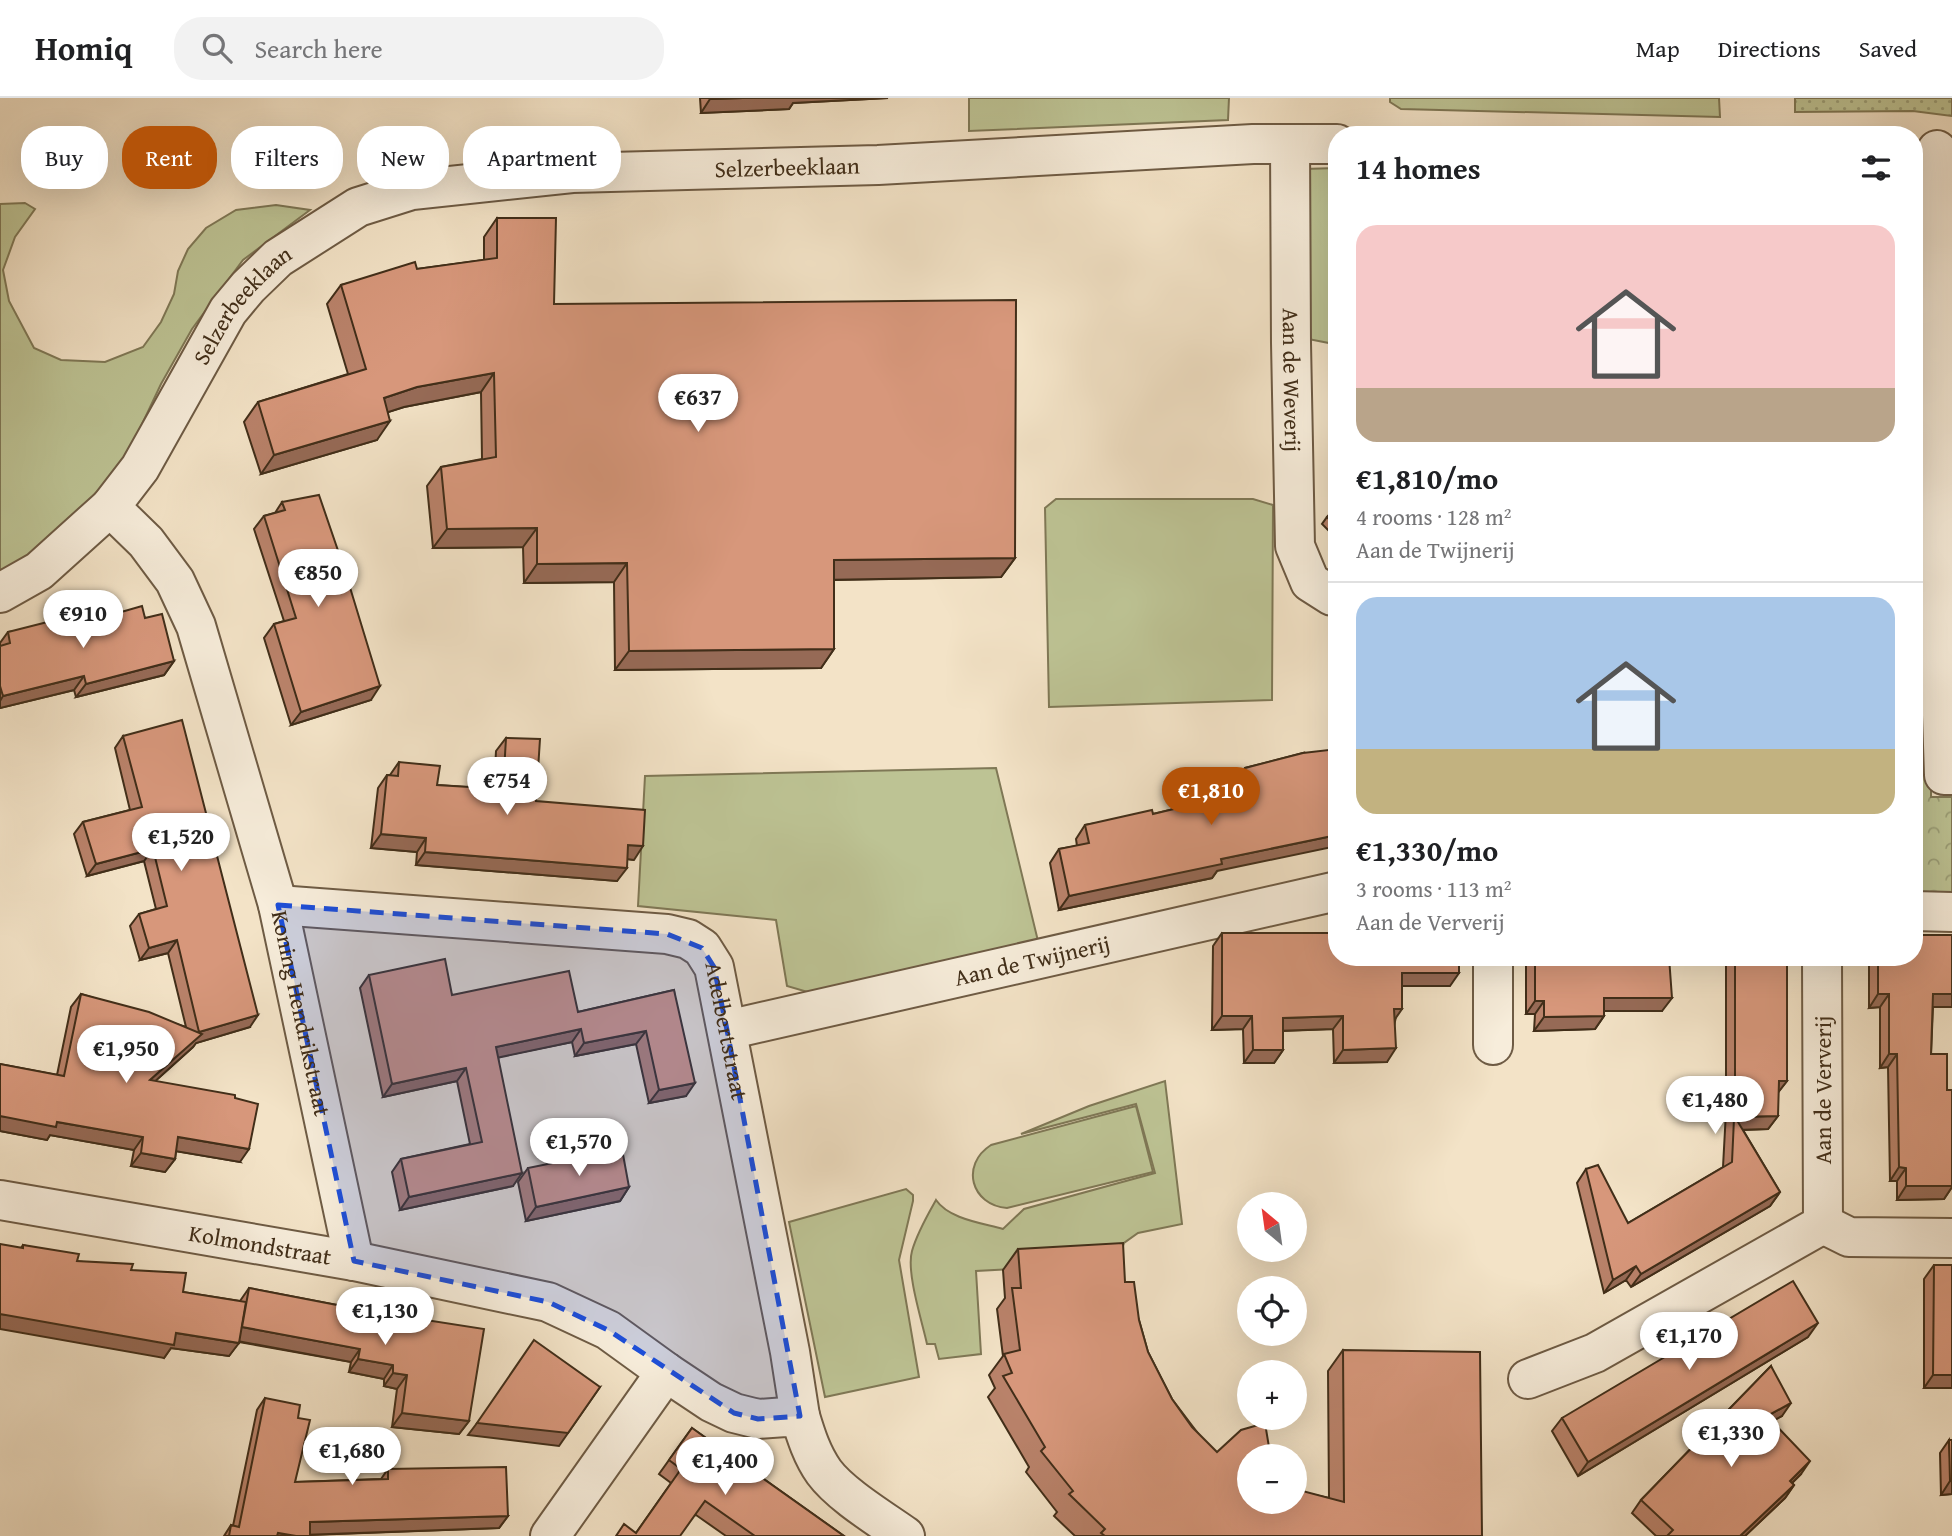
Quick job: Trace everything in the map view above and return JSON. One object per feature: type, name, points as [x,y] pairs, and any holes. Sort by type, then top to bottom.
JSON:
[{"type":"street","name":"Aan de Weverij","points":[[1290,144],[1295,546],[1310,582],[1328,593]]},
{"type":"street","name":"Selzerbeeklaan","points":[[0,593],[38,571],[110,508],[140,468],[228,311],[248,287],[278,258],[358,207],[412,190],[572,173],[878,165],[1328,144]]},
{"type":"street","points":[[1935,150],[1947,619],[1928,716],[1944,775],[1952,775]]},
{"type":"street","name":"Koning Hendrikstraat","points":[[110,508],[146,542],[175,581],[196,626],[278,905],[354,1261]]},
{"type":"street","name":"Aan de Twijnerij","points":[[727,1030],[1328,893]]},
{"type":"street","name":"Adelbertstraat","points":[[278,905],[667,934],[688,939],[702,948],[714,967],[790,1352],[800,1416]]},
{"type":"street","points":[[1923,911],[1952,912]]},
{"type":"street","points":[[1493,966],[1493,1045]]},
{"type":"street","name":"Aan de Ververij","points":[[1822,966],[1824,1224]]},
{"type":"street","name":"Kolmondstraat","points":[[0,1200],[354,1261],[548,1302],[608,1330],[666,1373],[734,1413],[758,1419],[800,1416]]},
{"type":"street","points":[[1528,1379],[1595,1353],[1824,1224],[1849,1237],[1952,1238]]},
{"type":"street","points":[[550,1536],[666,1373]]},
{"type":"street","points":[[800,1416],[809,1445],[825,1473],[856,1501],[905,1536]]},
{"type":"highlighted area","points":[[278,905],[667,934],[702,948],[714,967],[800,1416],[758,1419],[734,1413],[608,1330],[548,1302],[354,1261]]},
{"type":"green space","points":[[969,98],[1229,98],[1228,120],[969,131]]},
{"type":"green space","points":[[1390,98],[1719,98],[1720,117],[1401,109],[1390,102]]},
{"type":"green space","points":[[1795,98],[1952,98],[1952,116],[1913,111],[1795,112]]},
{"type":"green space","points":[[1328,168],[1328,343],[1303,338],[1303,169]]},
{"type":"green space","points":[[25,203],[35,209],[15,237],[3,270],[9,301],[34,348],[61,360],[105,362],[143,347],[161,322],[174,294],[178,271],[188,249],[206,228],[236,210],[276,205],[310,210],[243,260],[192,329],[161,384],[127,456],[98,493],[31,553],[0,574],[0,204]]},
{"type":"green space","points":[[1056,499],[1253,499],[1273,505],[1272,700],[1049,707],[1045,508]]},
{"type":"green space","points":[[1923,735],[1931,745],[1931,797],[1952,797],[1952,892],[1923,892]]},
{"type":"green space","points":[[996,768],[1038,941],[811,993],[787,986],[776,920],[638,906],[645,776]]},
{"type":"green space","points":[[1165,1081],[1182,1224],[1138,1233],[1124,1243],[1118,1260],[1108,1264],[976,1271],[981,1354],[939,1359],[935,1344],[927,1344],[911,1271],[912,1251],[936,1200],[957,1216],[1003,1229],[1024,1209],[1155,1173],[1136,1104],[1021,1134],[1089,1106]]},
{"type":"green space","points":[[1136,1106],[1153,1172],[1007,1208],[985,1200],[978,1192],[974,1183],[975,1163],[981,1153],[991,1145]]},
{"type":"green space","points":[[906,1189],[913,1195],[913,1201],[899,1260],[919,1377],[825,1397],[789,1222]]},
{"type":"building","points":[[497,218],[556,218],[554,304],[1016,300],[1015,558],[834,560],[834,649],[629,651],[627,563],[537,564],[537,528],[447,529],[441,467],[496,457],[494,373],[417,387],[384,398],[390,421],[274,455],[258,402],[366,369],[341,285],[415,262],[417,269],[497,258]]},
{"type":"building","points":[[319,495],[380,686],[301,712],[274,624],[296,618],[264,516],[285,510],[282,502]]},
{"type":"building","points":[[142,606],[145,618],[162,614],[174,661],[86,684],[84,676],[3,696],[0,686],[0,646],[10,643],[8,632],[87,612],[90,621]]},
{"type":"building","points":[[182,720],[258,1015],[199,1032],[177,940],[149,948],[139,914],[167,906],[153,849],[96,864],[83,822],[142,807],[123,736]]},
{"type":"building","points":[[506,738],[540,739],[536,801],[645,810],[643,846],[628,845],[627,868],[425,852],[426,838],[381,834],[387,775],[398,776],[399,762],[440,766],[437,785],[503,789]]},
{"type":"building","points":[[1328,750],[1328,837],[1221,859],[1222,864],[1069,896],[1059,849],[1089,843],[1085,825],[1152,810],[1153,814],[1249,791],[1245,768],[1303,753]]},
{"type":"building","points":[[1222,933],[1328,933],[1328,966],[1459,966],[1459,973],[1402,973],[1402,1009],[1394,1009],[1396,1048],[1343,1050],[1343,1016],[1283,1018],[1283,1050],[1253,1050],[1252,1016],[1222,1016]]},
{"type":"building","points":[[1923,935],[1952,935],[1952,994],[1933,994],[1931,1054],[1947,1054],[1947,1090],[1952,1090],[1952,1186],[1906,1186],[1906,1168],[1899,1167],[1897,1054],[1889,1054],[1889,994],[1878,994],[1878,966],[1923,966]]},
{"type":"building","points":[[445,959],[452,995],[569,971],[578,1012],[674,990],[695,1083],[659,1090],[646,1031],[584,1043],[581,1029],[496,1047],[522,1173],[409,1197],[401,1159],[482,1142],[466,1068],[392,1084],[369,975]]},
{"type":"building","points":[[1535,966],[1670,966],[1672,998],[1604,998],[1604,1016],[1544,1017],[1544,1001],[1535,1001]]},
{"type":"building","points":[[1735,966],[1787,966],[1787,1081],[1779,1081],[1778,1116],[1735,1117],[1780,1192],[1641,1274],[1636,1266],[1613,1280],[1586,1169],[1598,1165],[1628,1223],[1732,1162]]},
{"type":"building","points":[[81,994],[149,1012],[202,1034],[150,1080],[235,1095],[235,1098],[258,1104],[249,1149],[178,1137],[175,1159],[141,1153],[143,1137],[57,1122],[56,1127],[0,1116],[0,1064],[64,1076]]},
{"type":"building","points":[[622,1149],[629,1187],[536,1207],[528,1168]]},
{"type":"building","points":[[1123,1243],[1125,1282],[1134,1282],[1139,1320],[1148,1352],[1172,1399],[1192,1427],[1217,1452],[1241,1430],[1266,1430],[1268,1444],[1237,1444],[1237,1514],[1307,1514],[1307,1492],[1344,1502],[1343,1350],[1480,1352],[1482,1536],[1105,1536],[1101,1533],[1105,1529],[1069,1494],[1073,1491],[1041,1451],[1045,1447],[1003,1376],[1012,1373],[1004,1354],[1020,1350],[1012,1288],[1021,1288],[1018,1249]]},
{"type":"building","points":[[0,1244],[79,1254],[77,1261],[133,1264],[131,1270],[186,1273],[183,1292],[246,1302],[239,1343],[176,1333],[174,1345],[0,1314]]},
{"type":"building","points":[[1934,1265],[1952,1265],[1952,1375],[1933,1375]]},
{"type":"building","points":[[1793,1281],[1818,1323],[1588,1462],[1562,1418]]},
{"type":"building","points":[[249,1288],[368,1311],[484,1329],[469,1421],[402,1413],[407,1375],[393,1373],[393,1365],[358,1359],[360,1349],[242,1327]]},
{"type":"building","points":[[534,1340],[600,1387],[568,1433],[477,1423]]},
{"type":"building","points":[[1771,1366],[1791,1403],[1767,1416],[1810,1461],[1790,1481],[1794,1485],[1740,1536],[1667,1536],[1673,1530],[1641,1500]]},
{"type":"building","points":[[265,1398],[300,1405],[298,1418],[310,1420],[295,1482],[388,1479],[388,1469],[506,1467],[508,1516],[310,1522],[310,1536],[278,1533],[277,1536],[229,1536],[231,1525],[239,1527]]},
{"type":"building","points":[[692,1428],[844,1536],[755,1536],[705,1501],[680,1536],[616,1536],[624,1524],[636,1533],[681,1469],[669,1460]]},
{"type":"building","points":[[1949,1440],[1952,1440],[1952,1481],[1950,1481]]}]
